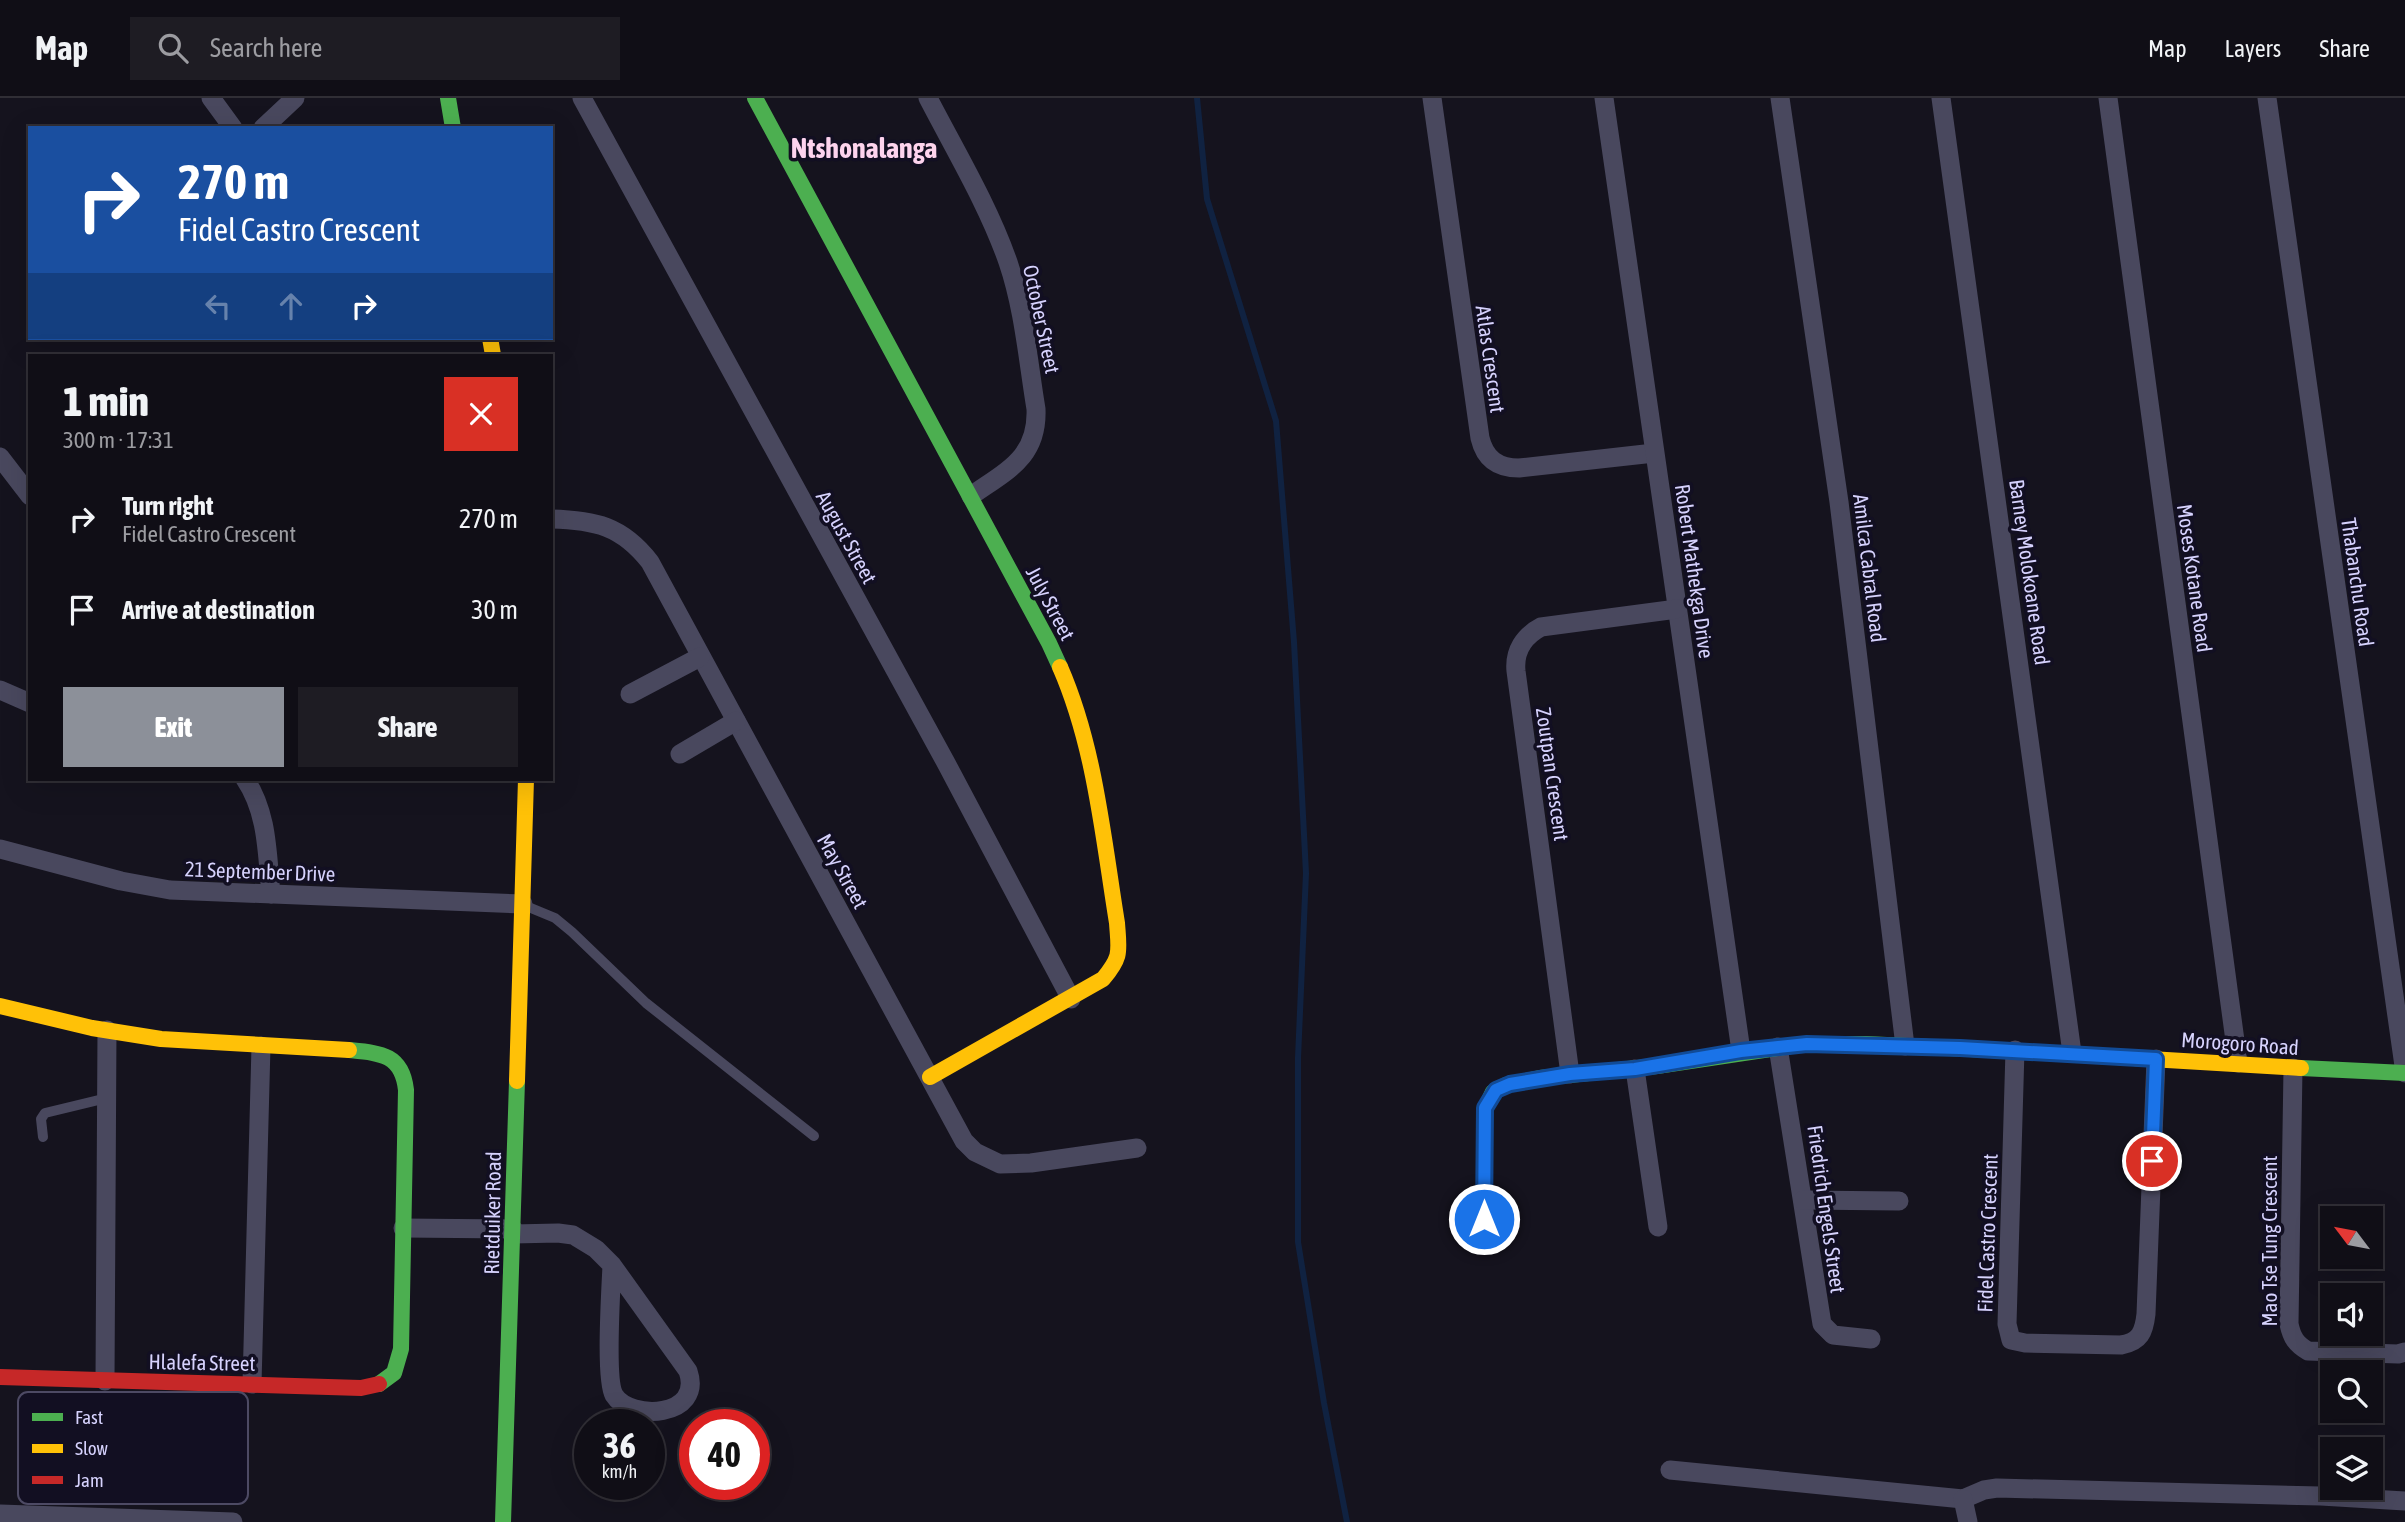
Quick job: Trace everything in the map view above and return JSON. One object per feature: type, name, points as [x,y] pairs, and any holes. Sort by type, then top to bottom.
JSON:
[{"type":"street","points":[[211,98],[232,126]]},
{"type":"street","points":[[266,126],[295,98]]},
{"type":"street","points":[[448,98],[453,126]]},
{"type":"street","name":"August Street","points":[[582,98],[939,751],[1071,999]]},
{"type":"street","name":"July Street","points":[[755,98],[971,496],[1063,673],[1087,744],[1117,923],[1119,953],[1111,971],[1071,999],[930,1077]]},
{"type":"street","name":"October Street","points":[[928,98],[977,193],[1008,262],[1020,313],[1036,410],[1034,439],[1028,451],[1017,463],[971,496]]},
{"type":"street","name":"Atlas Crescent","points":[[1432,98],[1479,438],[1485,453],[1495,463],[1519,468],[1654,453]]},
{"type":"street","name":"Robert Mathekga Drive","points":[[1604,98],[1741,1051]]},
{"type":"street","name":"Amilca Cabral Road","points":[[1780,98],[1839,502],[1905,1046]]},
{"type":"street","name":"Barney Molokoane Road","points":[[1941,98],[2072,1053]]},
{"type":"street","name":"Moses Kotane Road","points":[[2108,98],[2238,1063]]},
{"type":"street","name":"Thabanchu Road","points":[[2267,98],[2405,1073]]},
{"type":"street","points":[[0,457],[28,493]]},
{"type":"street","name":"May Street","points":[[553,519],[587,520],[603,524],[631,540],[650,562],[964,1141],[987,1160],[1013,1165],[1137,1149]]},
{"type":"street","name":"Zoutpan Crescent","points":[[1570,1074],[1516,656],[1528,636],[1541,627],[1677,609]]},
{"type":"street","points":[[630,694],[700,657]]},
{"type":"street","points":[[0,690],[28,702]]},
{"type":"street","points":[[680,754],[736,721]]},
{"type":"street","points":[[246,781],[257,800],[262,818],[271,894]]},
{"type":"street","name":"Rietduiker Road","points":[[503,1522],[526,781]]},
{"type":"street","name":"21 September Drive","points":[[0,849],[121,881],[170,890],[523,904]]},
{"type":"street","points":[[0,1006],[107,1030],[183,1041],[378,1052],[393,1059],[405,1077],[406,1090],[403,1228],[558,1233],[573,1236],[596,1249],[612,1265],[688,1371],[691,1387],[686,1401],[680,1405],[665,1409],[638,1409],[619,1401],[614,1394],[610,1371],[612,1265]]},
{"type":"street","points":[[105,1381],[107,1030]]},
{"type":"street","name":"Morogoro Road","points":[[1484,1219],[1484,1118],[1491,1095],[1510,1084],[1570,1074],[1635,1069],[1741,1051],[1832,1043],[2072,1053],[2405,1073]]},
{"type":"street","points":[[251,1384],[261,1046]]},
{"type":"street","name":"Friedrich Engels Street","points":[[1779,1047],[1822,1324],[1833,1335],[1871,1339]]},
{"type":"street","name":"Fidel Castro Crescent","points":[[2015,1051],[2007,1324],[2011,1340],[2025,1343],[2121,1345],[2133,1343],[2143,1332],[2146,1314],[2156,1059]]},
{"type":"street","name":"Mao Tse Tung Crescent","points":[[2293,1068],[2292,1336],[2298,1345],[2308,1351],[2405,1352]]},
{"type":"street","points":[[1635,1069],[1658,1227]]},
{"type":"street","points":[[1803,1200],[1899,1201]]},
{"type":"street","name":"Hlalefa Street","points":[[0,1377],[360,1388],[380,1384],[397,1370],[401,1349],[403,1228]]},
{"type":"street","points":[[1670,1470],[1963,1499],[1997,1488],[2321,1496],[2405,1501]]},
{"type":"street","points":[[1963,1499],[1968,1522]]},
{"type":"street","points":[[0,1514],[233,1522]]},
{"type":"lane","points":[[523,904],[555,918],[646,1003],[814,1136]]},
{"type":"lane","points":[[43,1137],[40,1119],[45,1114],[107,1098]]},
{"type":"waterway","points":[[1197,98],[1207,199],[1276,421],[1294,642],[1306,873],[1298,1058],[1298,1242],[1324,1403],[1347,1522]]},
{"type":"traffic: fast","points":[[448,98],[453,126]]},
{"type":"traffic: fast","points":[[755,98],[1060,667]]},
{"type":"traffic: fast","points":[[1484,1219],[1485,1109],[1493,1092],[1506,1085],[1540,1078],[1657,1066],[1805,1044],[1866,1044],[2033,1052]]},
{"type":"traffic: fast","points":[[349,1050],[380,1054],[394,1062],[404,1078],[406,1090],[401,1349],[394,1373],[379,1384]]},
{"type":"traffic: fast","points":[[2301,1068],[2405,1073]]},
{"type":"traffic: fast","points":[[503,1522],[517,1081]]},
{"type":"traffic: slow","points":[[490,340],[493,354]]},
{"type":"traffic: slow","points":[[930,1077],[1103,979],[1116,959],[1117,923],[1090,760],[1072,697],[1060,667]]},
{"type":"traffic: slow","points":[[517,1081],[526,781]]},
{"type":"traffic: slow","points":[[0,1006],[92,1028],[161,1039],[349,1050]]},
{"type":"traffic: slow","points":[[2033,1052],[2301,1068]]},
{"type":"traffic: jam","points":[[0,1377],[361,1388],[379,1384]]},
{"type":"district","name":"Ntshonalanga","points":[[864,148]]},
{"type":"route","points":[[1484,1219],[1485,1108],[1491,1095],[1502,1086],[1570,1074],[1635,1069],[1741,1051],[1807,1044],[1960,1048],[2156,1059],[2152,1161]]}]
